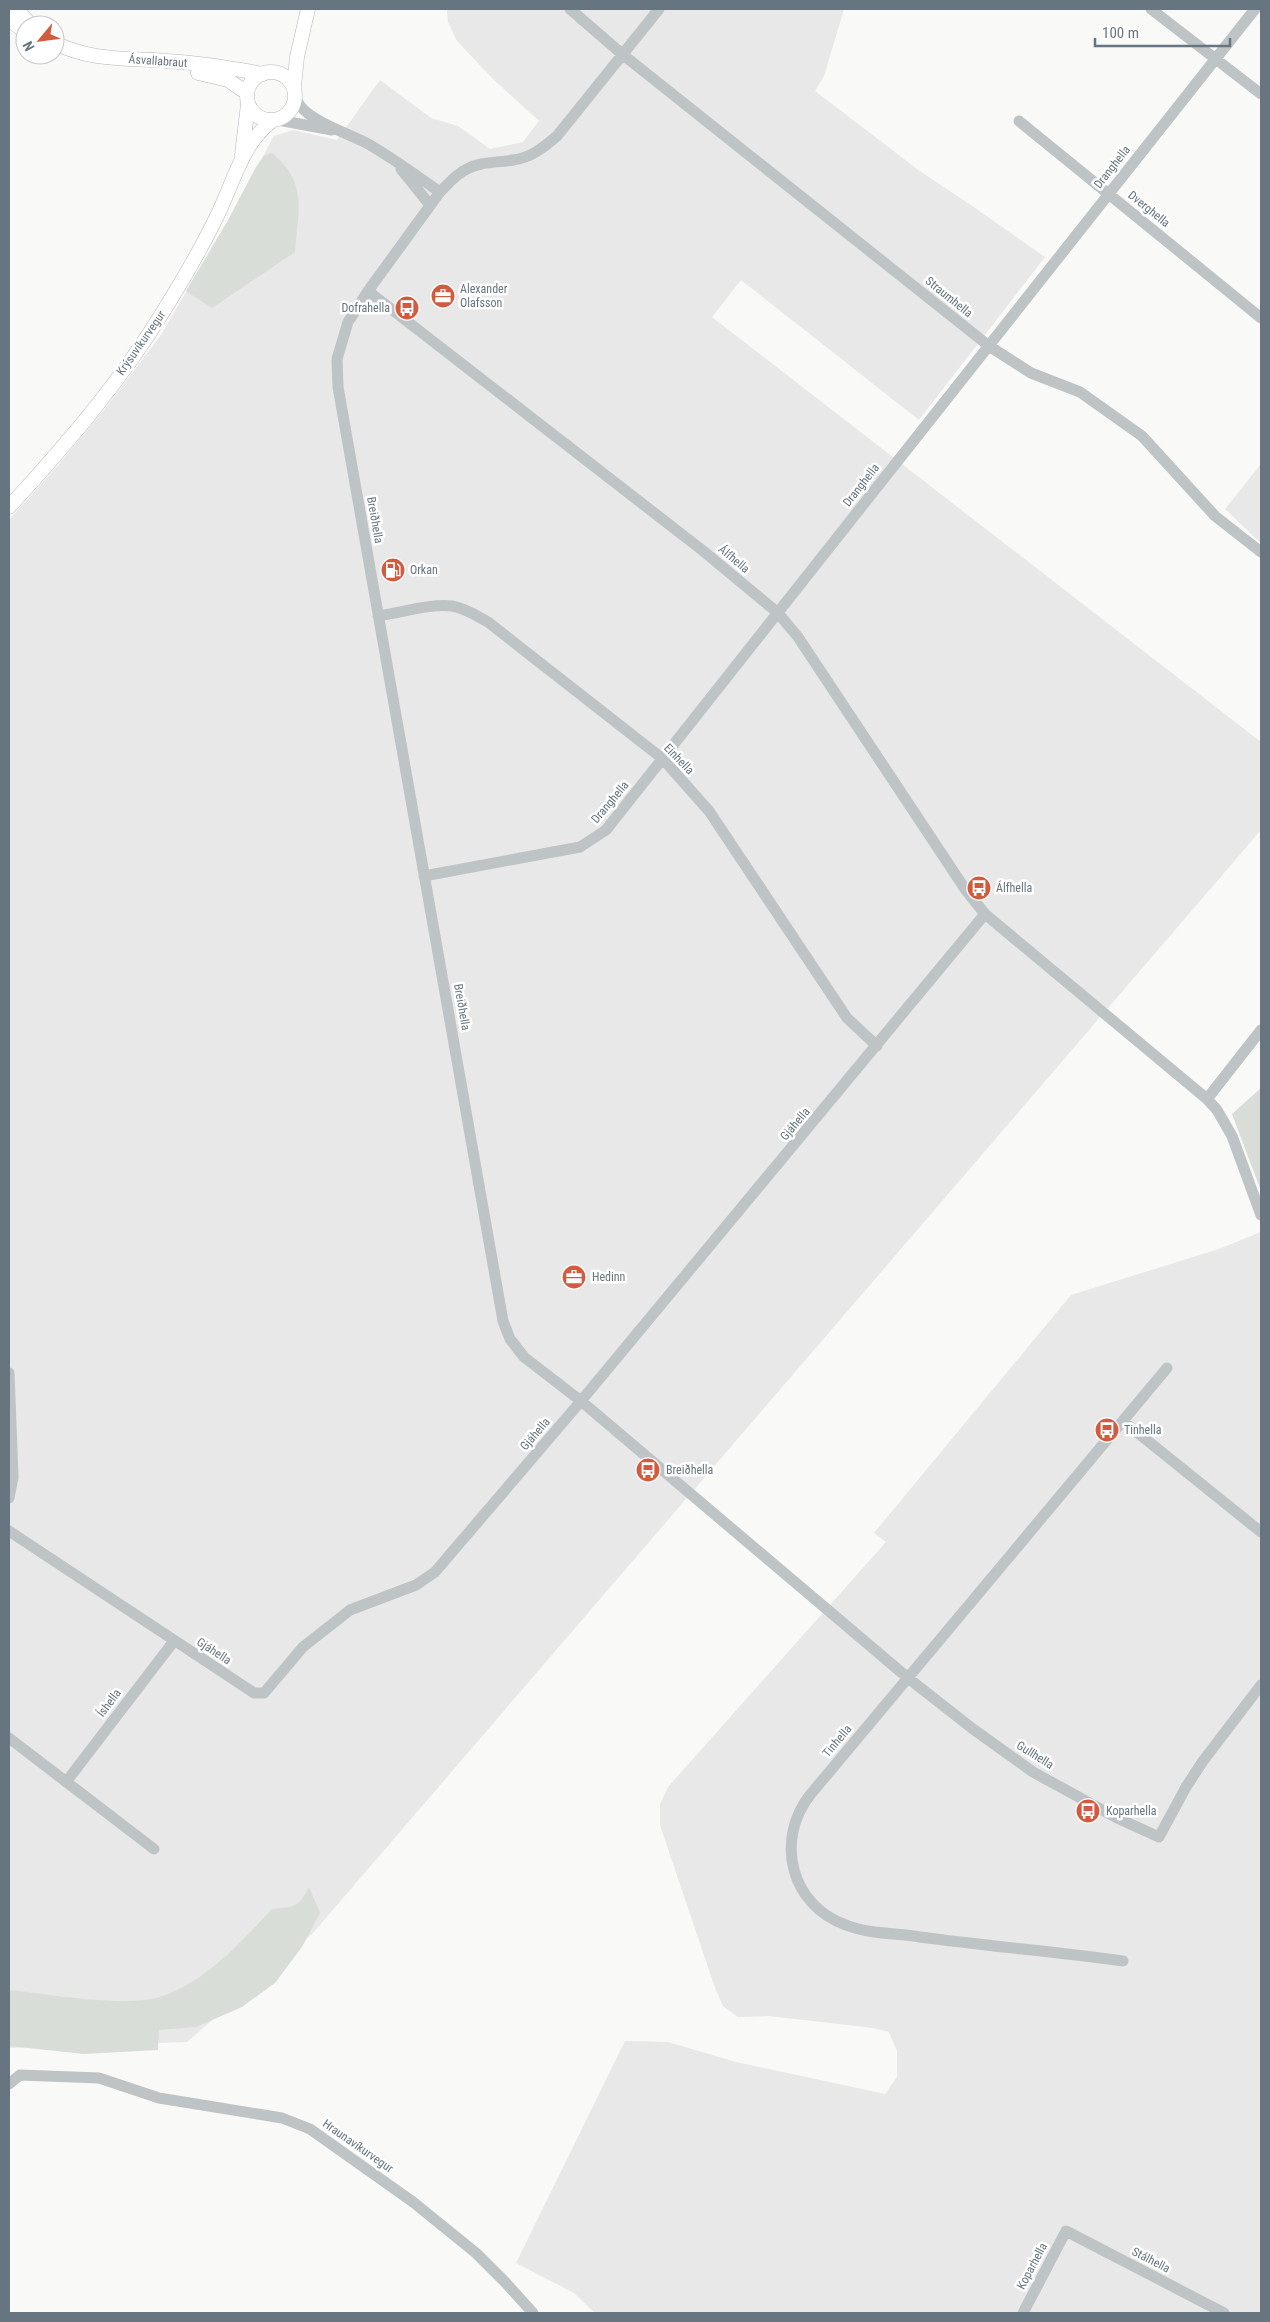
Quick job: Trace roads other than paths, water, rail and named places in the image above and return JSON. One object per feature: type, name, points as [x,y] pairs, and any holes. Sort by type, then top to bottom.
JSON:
[{"type":"main road","points":[[301,9],[288,58],[282,66],[253,81],[248,98],[257,116],[275,120],[291,111],[295,93],[297,57],[308,9]]},
{"type":"main road","name":"Ásvallabraut","points":[[65,47],[78,53],[102,58],[173,61],[268,73]]},
{"type":"main road","name":"Ásvallabraut","points":[[65,55],[91,64],[178,70],[206,75],[232,82],[248,98]]},
{"type":"main road","points":[[268,73],[286,77],[295,93]]},
{"type":"main road","name":"Krýsuvíkurvegur","points":[[242,158],[248,98]]},
{"type":"main road","name":"Krýsuvíkurvegur","points":[[9,507],[43,470],[95,407],[164,310],[216,220],[242,158],[260,131],[275,120]]},
{"type":"street","name":"Straumhella","points":[[570,9],[622,54],[989,346],[1031,373],[1080,392],[1142,436],[1215,516],[1261,552]]},
{"type":"street","points":[[295,93],[300,107],[306,113],[336,130],[368,144],[440,192],[456,176],[467,169],[480,164],[524,158],[547,145],[557,136],[659,9]]},
{"type":"street","points":[[1151,9],[1261,94]]},
{"type":"street","name":"Dranghella","points":[[424,876],[580,847],[606,830],[1255,9]]},
{"type":"street","points":[[275,120],[336,130]]},
{"type":"street","name":"Dverghella","points":[[1019,121],[1261,318]]},
{"type":"street","points":[[395,162],[418,193],[430,205]]},
{"type":"street","name":"Breiðhella","points":[[440,192],[348,322],[338,350],[336,370],[504,1321],[510,1339],[524,1357],[581,1401],[908,1678]]},
{"type":"street","name":"Álfhella","points":[[368,292],[696,545],[778,613],[813,658],[965,889],[985,914],[1207,1099],[1217,1110],[1232,1136],[1261,1215]]},
{"type":"street","name":"Einhella","points":[[378,616],[442,605],[453,606],[469,612],[488,622],[663,759],[708,811],[847,1018],[877,1046]]},
{"type":"street","name":"Gjáhella","points":[[9,1531],[254,1693],[264,1693],[304,1647],[350,1610],[416,1585],[435,1572],[581,1401],[985,914]]},
{"type":"street","points":[[1207,1099],[1261,1030]]},
{"type":"street","name":"Tinhella","points":[[1123,1961],[859,1929],[833,1920],[818,1910],[802,1889],[793,1868],[790,1844],[794,1822],[810,1795],[1167,1368]]},
{"type":"street","points":[[9,1373],[13,1477],[9,1498]]},
{"type":"street","points":[[1122,1421],[1261,1532]]},
{"type":"street","name":"Íshella","points":[[66,1782],[174,1641]]},
{"type":"street","name":"Gullhella","points":[[908,1678],[986,1739],[1033,1772],[1117,1818],[1160,1837],[1186,1787],[1203,1761],[1261,1685]]},
{"type":"street","points":[[9,1738],[154,1849]]},
{"type":"street","name":"Hraunavíkurvegur","points":[[9,2084],[20,2075],[99,2078],[159,2098],[282,2118],[310,2129],[413,2202],[469,2248],[505,2282],[533,2313]]},
{"type":"street","name":"Koparhella","points":[[1022,2313],[1066,2231]]},
{"type":"street","name":"Stálhella","points":[[1066,2231],[1224,2313]]},
{"type":"place","name":"Alexander Olafsson","points":[[443,296]]},
{"type":"place","name":"Dofrahella","points":[[407,308]]},
{"type":"place","name":"Orkan","points":[[393,570]]},
{"type":"place","name":"Álfhella","points":[[979,888]]},
{"type":"place","name":"Hedinn","points":[[574,1277]]},
{"type":"place","name":"Tinhella","points":[[1107,1430]]},
{"type":"place","name":"Breiðhella","points":[[648,1470]]},
{"type":"place","name":"Koparhella","points":[[1088,1811]]}]
